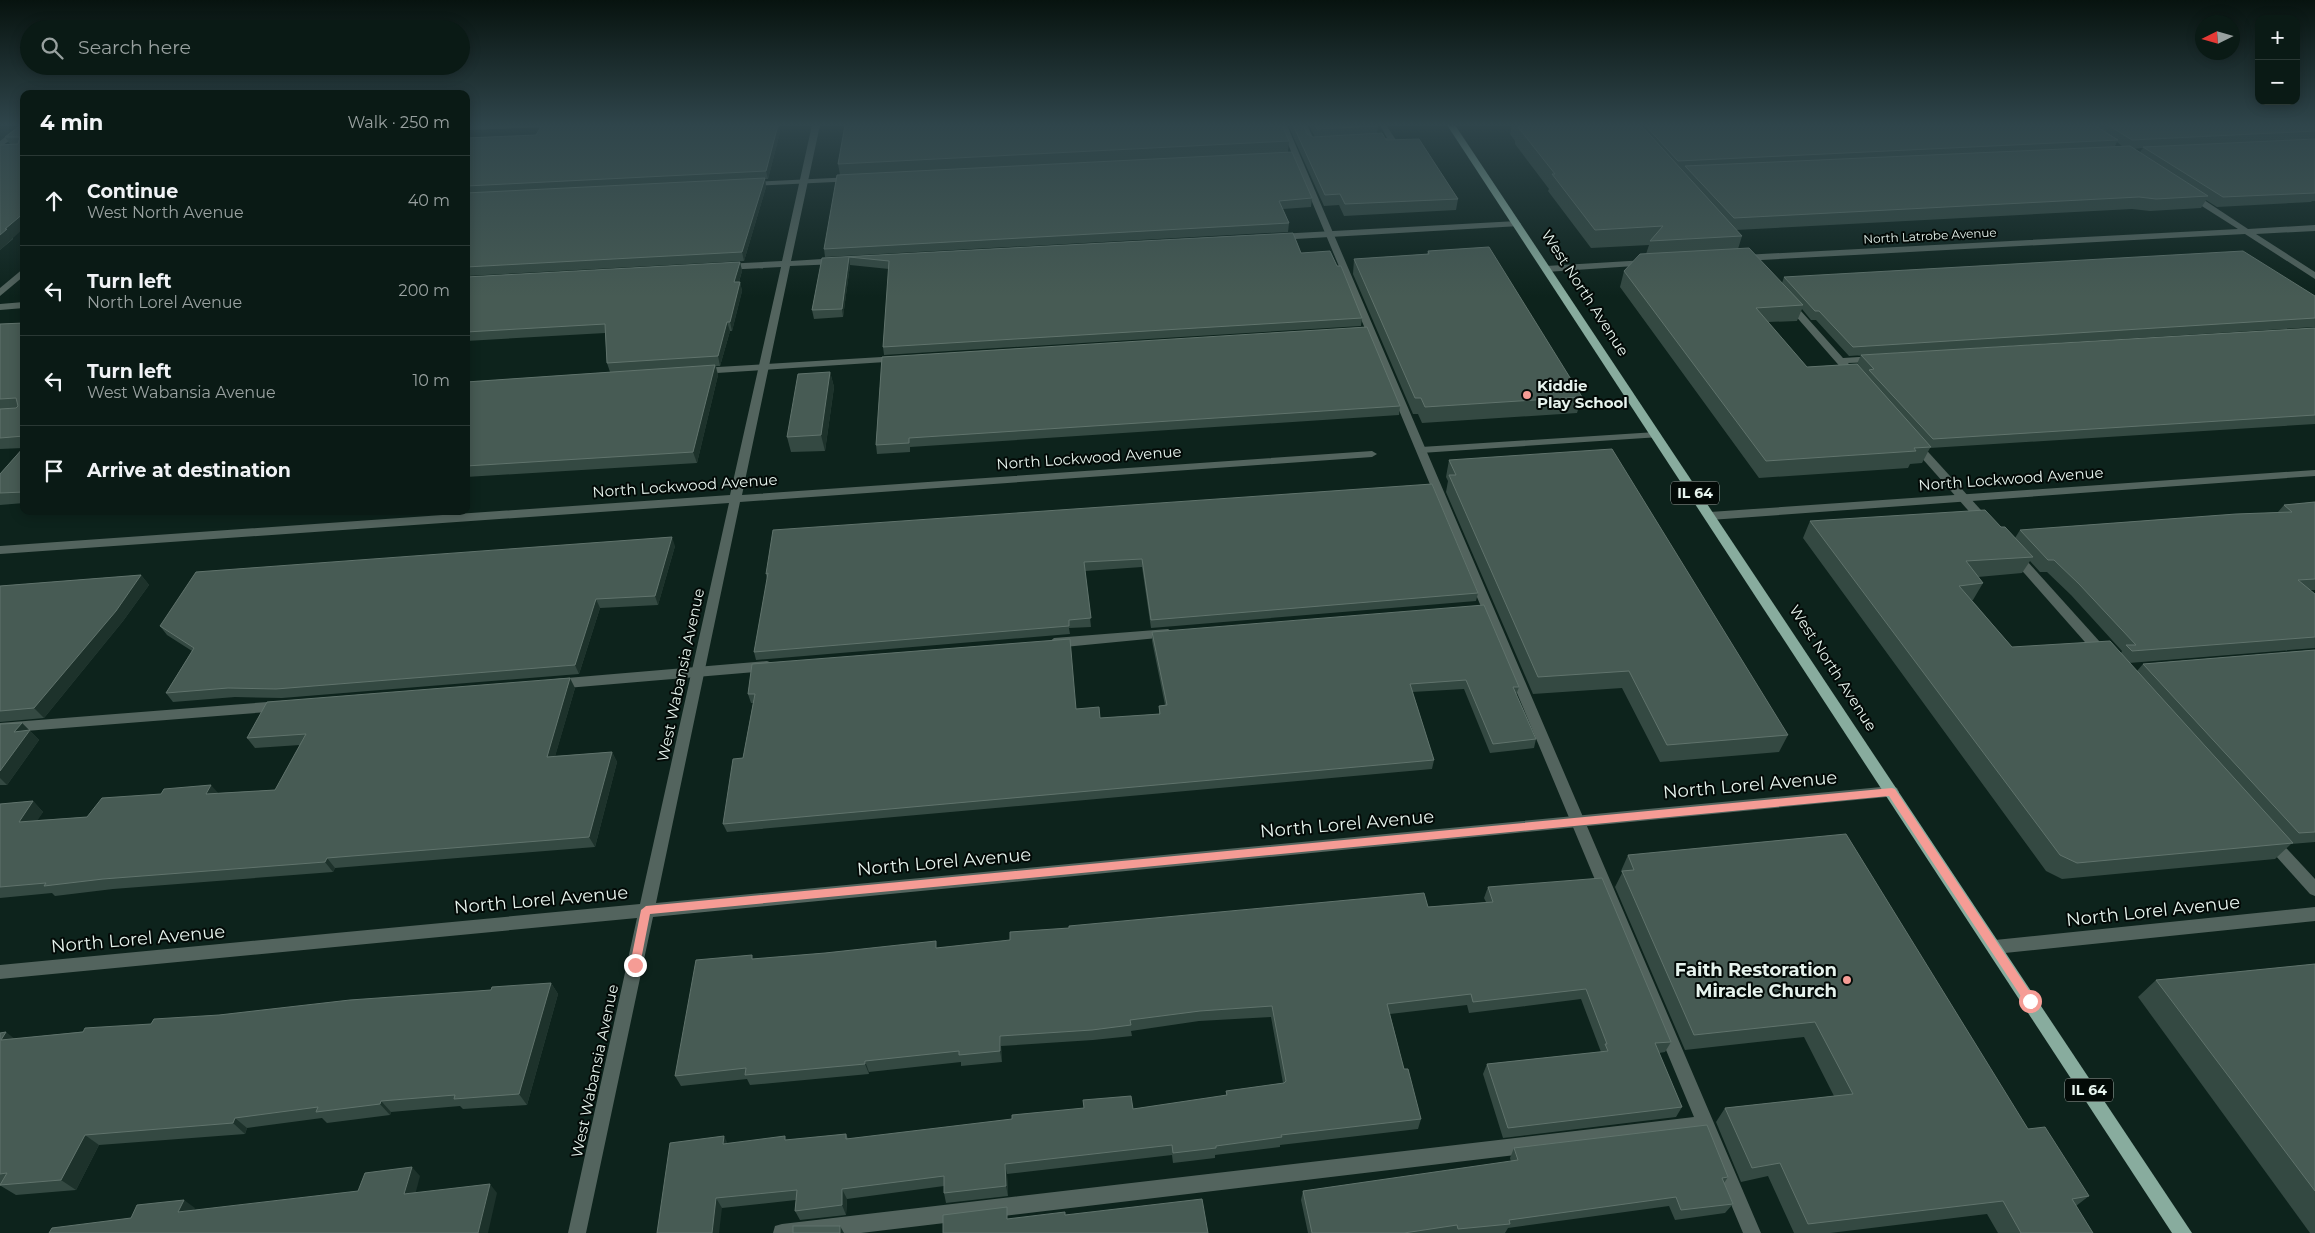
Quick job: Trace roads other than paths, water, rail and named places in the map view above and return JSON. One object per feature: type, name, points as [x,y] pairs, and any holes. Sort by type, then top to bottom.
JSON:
[{"type":"main road","name":"West North Avenue","points":[[1490,183],[2183,1233]]},
{"type":"street","points":[[742,184],[772,183]]},
{"type":"street","name":"West Wabansia Avenue","points":[[577,1233],[804,183]]},
{"type":"street","points":[[1308,183],[1330,234],[1365,331],[1421,450],[1482,607],[1578,822],[1752,1233]]},
{"type":"street","points":[[2183,190],[2315,276]]},
{"type":"street","points":[[1270,237],[1517,224]]},
{"type":"street","name":"North Latrobe Avenue","points":[[1729,259],[2315,228]]},
{"type":"street","points":[[1739,248],[1758,269]]},
{"type":"street","points":[[711,268],[847,260]]},
{"type":"street","points":[[1546,269],[1654,263]]},
{"type":"street","points":[[0,293],[20,275]]},
{"type":"street","points":[[1782,296],[1860,383]]},
{"type":"street","points":[[0,306],[20,305]]},
{"type":"street","points":[[1840,361],[1890,358]]},
{"type":"street","points":[[694,372],[907,359]]},
{"type":"street","points":[[1906,434],[1991,529]]},
{"type":"street","points":[[1421,450],[1656,435]]},
{"type":"street","name":"North Lockwood Avenue","points":[[0,550],[1372,454]]},
{"type":"street","name":"North Lockwood Avenue","points":[[1710,516],[2315,473]]},
{"type":"street","points":[[2005,544],[2111,662]]},
{"type":"street","points":[[1041,644],[1180,632]]},
{"type":"street","points":[[545,684],[784,665]]},
{"type":"street","points":[[0,728],[297,704]]},
{"type":"street","name":"North Lorel Avenue","points":[[0,972],[1892,792]]},
{"type":"street","points":[[2266,835],[2315,889]]},
{"type":"street","name":"North Lorel Avenue","points":[[1995,947],[2315,914]]},
{"type":"street","points":[[782,1233],[1706,1124]]},
{"type":"place","name":"Kiddie Play School","points":[[1527,395]]},
{"type":"place","name":"Faith Restoration Miracle Church","points":[[1847,980]]}]
